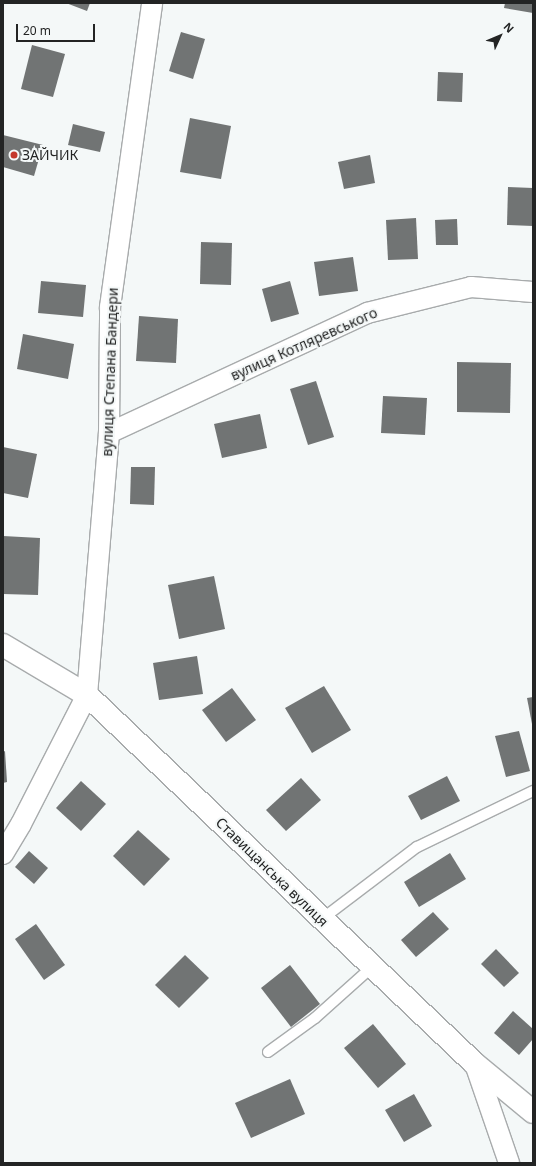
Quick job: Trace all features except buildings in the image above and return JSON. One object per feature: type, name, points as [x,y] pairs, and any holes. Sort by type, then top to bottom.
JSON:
[{"type":"street","name":"вулиця Степана Бандери","points":[[87,695],[109,433],[110,307],[152,3]]},
{"type":"street","name":"вулиця Котляревського","points":[[109,433],[367,312],[471,287],[533,292]]},
{"type":"street","name":"Ставищанська вулиця","points":[[3,645],[87,695],[475,1064],[533,1112]]},
{"type":"street","points":[[3,854],[21,824],[87,695]]},
{"type":"street","points":[[475,1064],[509,1163]]},
{"type":"lane","points":[[322,920],[417,847],[533,791]]},
{"type":"lane","points":[[268,1052],[315,1018],[372,967]]},
{"type":"place","name":"ЗАЙЧИК","points":[[14,155]]}]
